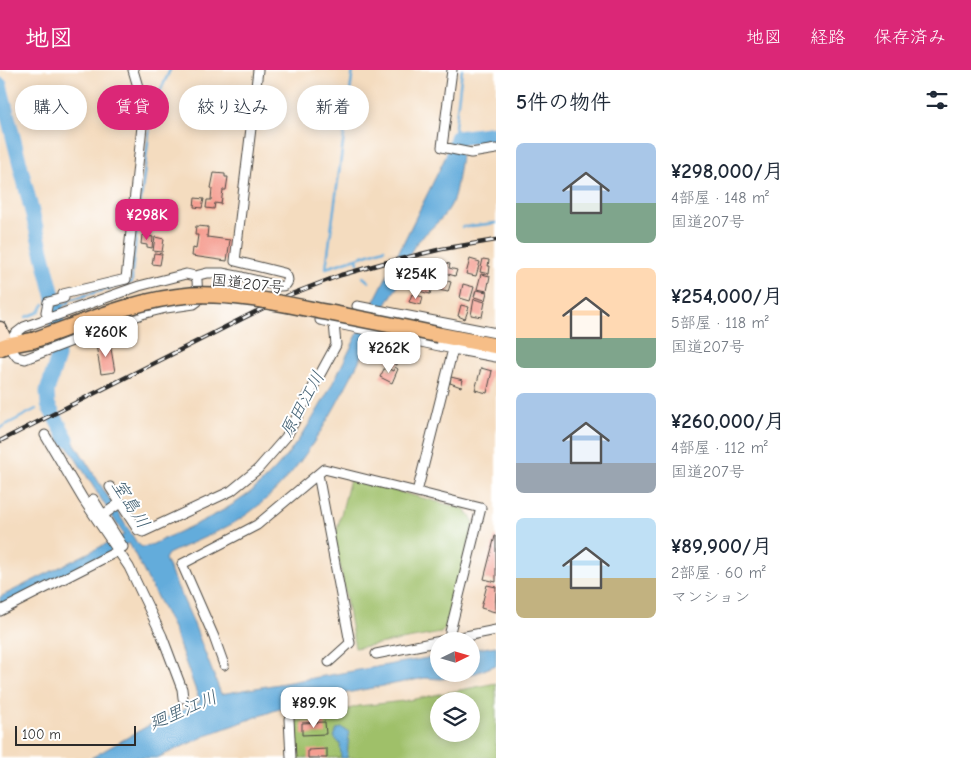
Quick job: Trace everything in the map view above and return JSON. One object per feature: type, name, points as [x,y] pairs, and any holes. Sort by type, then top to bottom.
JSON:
[{"type":"highway","name":"国道207号","points":[[4,346],[34,340],[104,315],[145,303],[190,295],[225,295],[270,301],[496,346]]},
{"type":"main road","points":[[0,328],[4,346]]},
{"type":"street","points":[[48,318],[46,312],[48,302],[64,298],[63,294],[126,279],[144,107],[133,70]]},
{"type":"street","points":[[195,276],[197,280],[198,301],[194,304],[142,314],[25,359],[17,357],[4,346],[24,327],[139,286],[186,274],[195,276],[207,273],[222,273],[283,287],[288,281],[284,273],[235,261],[258,70]]},
{"type":"street","points":[[452,70],[442,147],[471,152],[496,149]]},
{"type":"street","points":[[357,306],[496,333]]},
{"type":"street","points":[[320,320],[496,357]]},
{"type":"street","points":[[110,487],[138,530],[143,532],[231,491],[258,468],[286,437],[336,346],[334,323]]},
{"type":"street","points":[[416,492],[453,349]]},
{"type":"street","points":[[45,435],[83,499],[121,549],[162,636],[182,689],[182,698]]},
{"type":"street","points":[[224,665],[214,637],[182,564],[257,525],[324,469],[482,508],[450,632]]},
{"type":"street","points":[[318,474],[350,643],[329,662]]},
{"type":"street","points":[[93,499],[114,538]]},
{"type":"street","points":[[103,515],[120,503]]},
{"type":"street","points":[[0,611],[121,549]]},
{"type":"street","points":[[480,633],[496,630]]},
{"type":"street","points":[[376,654],[430,642]]},
{"type":"street","points":[[290,719],[291,758]]},
{"type":"green space","points":[[350,479],[465,509],[474,522],[447,626],[442,632],[430,632],[430,635],[355,648],[335,538]]},
{"type":"green space","points":[[496,683],[496,758],[296,758],[294,721],[326,716],[359,706],[430,696],[430,742],[480,742],[480,692],[450,692]]},
{"type":"water","name":"廻里江川","points":[[446,156],[461,156],[456,189],[451,205],[438,222],[415,245],[407,263],[408,274],[386,305],[335,408],[308,451],[293,471],[258,506],[229,526],[168,554],[165,559],[192,619],[221,694],[430,658],[430,678],[320,698],[276,710],[212,733],[157,758],[91,758],[146,727],[200,702],[173,628],[129,543],[0,607],[0,597],[124,535],[53,423],[60,420],[137,543],[142,547],[149,546],[199,523],[247,495],[266,479],[299,440],[326,395]]},
{"type":"water","points":[[496,646],[496,665],[480,671],[480,649]]},
{"type":"water","points":[[342,728],[349,732],[347,758],[341,758],[340,744],[334,737],[337,729]]},
{"type":"building","points":[[214,173],[225,174],[225,177],[228,177],[226,190],[223,190],[221,204],[215,203],[214,209],[206,208],[207,200],[211,200]]},
{"type":"building","points":[[195,198],[204,199],[202,208],[194,207]]},
{"type":"building","points":[[196,226],[208,227],[207,237],[230,240],[227,261],[192,256],[193,248],[196,249],[198,235],[195,235]]},
{"type":"building","points":[[142,235],[153,237],[152,248],[141,244]]},
{"type":"building","points":[[155,237],[164,239],[162,252],[153,251]]},
{"type":"building","points":[[154,253],[162,254],[160,265],[152,264]]},
{"type":"building","points":[[470,259],[480,262],[476,276],[466,274]]},
{"type":"building","points":[[483,259],[489,260],[489,274],[480,272]]},
{"type":"building","points":[[445,263],[450,264],[449,268],[457,270],[455,276],[435,270],[436,264],[444,266]]},
{"type":"building","points":[[481,274],[490,276],[487,291],[477,289]]},
{"type":"building","points":[[423,277],[434,280],[430,294],[419,291]]},
{"type":"building","points":[[437,278],[451,282],[448,292],[434,289]]},
{"type":"building","points":[[463,284],[474,287],[470,301],[460,298]]},
{"type":"building","points":[[476,290],[487,292],[485,300],[474,297]]},
{"type":"building","points":[[412,294],[423,297],[421,305],[409,302]]},
{"type":"building","points":[[474,299],[485,302],[482,317],[471,315]]},
{"type":"building","points":[[461,305],[469,307],[465,319],[458,316]]},
{"type":"building","points":[[110,343],[115,372],[101,374],[96,345]]},
{"type":"building","points":[[392,349],[403,352],[397,365],[387,361]]},
{"type":"building","points":[[385,367],[393,371],[395,367],[398,369],[392,383],[380,377]]},
{"type":"building","points":[[481,368],[492,371],[487,393],[475,390]]},
{"type":"building","points":[[451,377],[463,380],[461,387],[450,383]]},
{"type":"building","points":[[496,536],[496,582],[484,579]]},
{"type":"building","points":[[487,585],[496,587],[495,612],[481,608]]},
{"type":"building","points":[[325,722],[326,734],[302,735],[302,723]]},
{"type":"building","points":[[327,749],[327,758],[308,758],[308,750]]},
{"type":"waterway","name":"室島川","points":[[56,307],[68,304],[69,300],[132,282],[152,109],[170,70]]},
{"type":"waterway","points":[[353,70],[326,268],[357,258],[358,263]]},
{"type":"waterway","points":[[457,138],[455,126],[462,70]]},
{"type":"waterway","name":"室島川","points":[[0,85],[56,307],[58,357],[47,391],[48,405],[67,439]]},
{"type":"waterway","name":"原田江川","points":[[449,175],[457,138],[496,133]]},
{"type":"waterway","points":[[462,227],[496,223]]},
{"type":"waterway","points":[[357,258],[384,249]]},
{"type":"waterway","points":[[363,277],[369,282]]},
{"type":"waterway","points":[[26,317],[39,312],[44,304]]},
{"type":"waterway","points":[[0,428],[36,409]]},
{"type":"railway","points":[[0,441],[289,295],[341,275],[384,263],[442,249],[496,240]]}]
